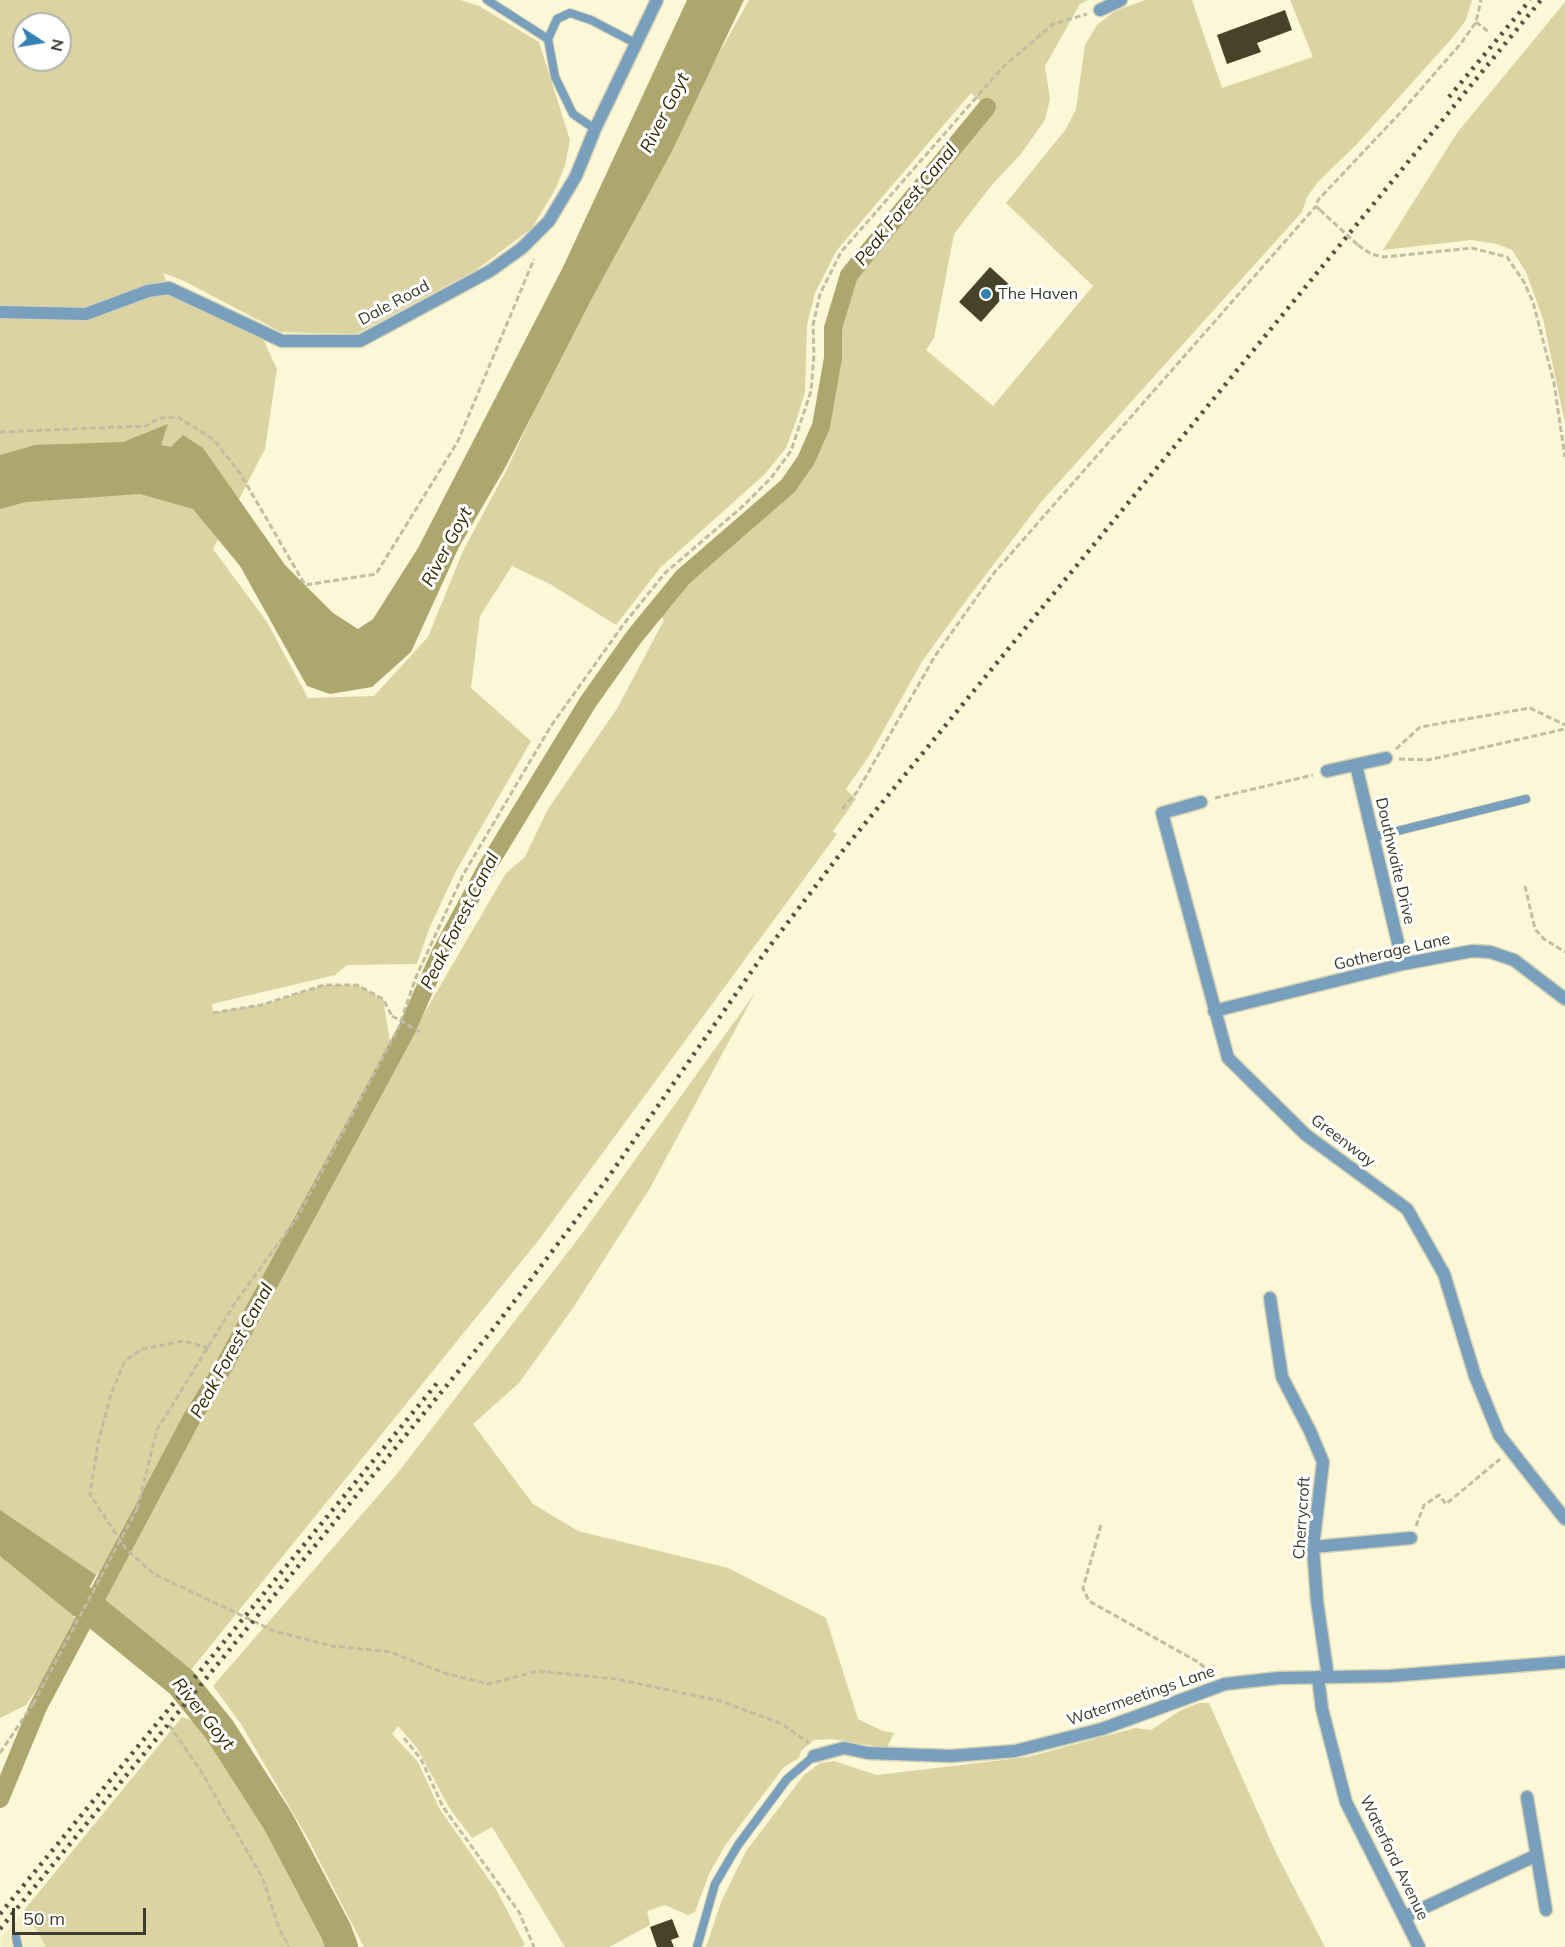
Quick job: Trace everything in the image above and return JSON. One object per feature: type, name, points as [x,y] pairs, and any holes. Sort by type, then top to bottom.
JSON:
[{"type":"street","name":"Dale Road","points":[[0,312],[86,314],[148,291],[169,288],[282,341],[360,341],[490,271],[522,248],[549,221],[576,176],[595,129],[657,0]]},
{"type":"street","points":[[1100,10],[1121,0]]},
{"type":"street","points":[[1327,771],[1386,758]]},
{"type":"street","name":"Douthwaite Drive","points":[[1356,765],[1403,964]]},
{"type":"street","name":"Greenway","points":[[1201,802],[1162,813],[1228,1058],[1306,1135],[1407,1209],[1444,1274],[1475,1376],[1499,1435],[1564,1516]]},
{"type":"street","name":"Gotherage Lane","points":[[1214,1011],[1403,964],[1472,951],[1490,952],[1514,960],[1565,999]]},
{"type":"street","name":"Cherrycroft","points":[[1270,1298],[1282,1377],[1323,1462],[1313,1547],[1323,1677]]},
{"type":"street","points":[[1313,1547],[1411,1538]]},
{"type":"street","name":"Watermeetings Lane","points":[[814,1755],[844,1748],[868,1753],[951,1756],[1015,1752],[1102,1729],[1222,1685],[1279,1678],[1390,1676],[1565,1662]]},
{"type":"street","name":"Waterford Avenue","points":[[1323,1677],[1322,1709],[1347,1802],[1419,1947]]},
{"type":"street","points":[[1527,1797],[1546,1910]]},
{"type":"street","points":[[1404,1917],[1537,1855]]},
{"type":"lane","points":[[487,0],[548,39]]},
{"type":"lane","points":[[595,129],[573,114],[555,77],[548,39],[558,19],[570,13],[591,20],[635,43]]},
{"type":"lane","points":[[1373,837],[1526,799]]},
{"type":"lane","name":"Watermeetings Lane","points":[[697,1947],[715,1884],[738,1845],[787,1779],[814,1755]]},
{"type":"lane","points":[[16,1937],[18,1947]]},
{"type":"path","points":[[842,809],[857,792],[935,656],[994,573],[1316,206],[1322,195],[1440,68],[1476,22],[1481,0]]},
{"type":"path","points":[[0,1753],[33,1704],[137,1509],[148,1456],[157,1430],[235,1303],[298,1216],[399,1027],[416,977],[463,875],[551,726],[623,626],[665,573],[743,506],[771,478],[791,451],[811,391],[815,315],[820,294],[841,252],[1002,68],[1053,24],[1100,10]]},
{"type":"path","points":[[1476,22],[1490,32]]},
{"type":"path","points":[[1316,206],[1371,254],[1384,257],[1472,248],[1507,257],[1524,282],[1533,302],[1554,383],[1565,457]]},
{"type":"path","points":[[0,432],[146,426],[159,418],[178,417],[213,439],[240,473],[305,585],[376,574],[458,441],[536,254]]},
{"type":"path","points":[[1386,758],[1420,727],[1530,708],[1565,727]]},
{"type":"path","points":[[1386,758],[1428,760],[1565,727]]},
{"type":"path","points":[[1201,802],[1327,771]]},
{"type":"path","points":[[1525,886],[1535,929],[1544,939],[1565,952]]},
{"type":"path","points":[[213,1013],[261,1005],[324,985],[357,984],[383,999],[392,1016],[424,1034]]},
{"type":"path","points":[[208,1348],[183,1341],[142,1349],[125,1361],[111,1394],[98,1443],[90,1495],[126,1549],[154,1574],[274,1631],[332,1646],[390,1652],[447,1674],[489,1684],[538,1671],[616,1679],[721,1701],[782,1724],[810,1744],[814,1755]]},
{"type":"path","points":[[1411,1538],[1425,1505],[1439,1496],[1446,1504],[1511,1450]]},
{"type":"path","points":[[1101,1525],[1083,1588],[1089,1601],[1198,1662],[1212,1672],[1222,1685]]},
{"type":"path","points":[[169,1725],[201,1771],[252,1858],[263,1879],[279,1928],[289,1947]]},
{"type":"path","points":[[404,1738],[421,1759],[443,1807],[519,1912],[534,1947]]},
{"type":"shaded area","points":[[0,0],[460,0],[479,6],[539,42],[570,140],[565,165],[556,188],[532,228],[476,270],[356,334],[281,332],[184,281],[163,273],[169,288],[260,332],[277,369],[265,449],[213,549],[267,622],[308,698],[374,696],[428,637],[463,551],[505,473],[570,335],[657,164],[749,0],[1089,0],[1080,4],[1045,66],[1050,99],[1045,120],[1020,155],[991,186],[954,234],[934,338],[926,350],[993,406],[1093,286],[1006,203],[1066,129],[1076,109],[1085,45],[1097,25],[1115,11],[1145,0],[1192,0],[1222,88],[1313,57],[1290,0],[1472,0],[1466,20],[1454,36],[1357,144],[1318,182],[1307,197],[1302,212],[1042,501],[923,660],[869,756],[846,789],[856,799],[833,831],[837,834],[538,1241],[181,1682],[140,1651],[92,1608],[26,1705],[0,1718]],"holes":[[[971,93],[987,107],[849,275],[833,328],[833,358],[821,426],[806,460],[788,486],[683,577],[656,611],[664,620],[618,707],[548,809],[525,857],[506,873],[412,1034],[407,1029],[395,1048],[390,1042],[383,999],[357,985],[324,985],[261,1005],[213,1012],[212,1004],[335,975],[347,965],[417,964],[429,929],[456,871],[531,741],[471,688],[480,616],[512,566],[550,584],[616,625],[660,568],[765,474],[786,448],[805,392],[807,325],[815,293],[837,250]]]},
{"type":"shaded area","points":[[1565,2],[1565,423],[1543,319],[1526,272],[1512,250],[1497,244],[1471,240],[1383,250],[1457,133]]},
{"type":"shaded area","points":[[755,993],[650,1188],[573,1308],[519,1383],[473,1424],[533,1504],[578,1531],[728,1568],[826,1618],[858,1719],[883,1731],[894,1733],[887,1748],[832,1739],[814,1740],[801,1751],[799,1758],[784,1767],[726,1844],[709,1874],[695,1912],[688,1915],[665,1905],[647,1911],[650,1925],[609,1947],[565,1947],[492,1827],[472,1838],[450,1809],[417,1748],[398,1726],[392,1734],[418,1762],[439,1808],[497,1891],[525,1945],[521,1947],[364,1947],[308,1839],[241,1724],[213,1686],[396,1475],[581,1235]]},
{"type":"shaded area","points":[[1199,1703],[1209,1703],[1276,1853],[1325,1947],[706,1947],[721,1902],[746,1851],[804,1775],[820,1763],[834,1761],[877,1775],[1028,1757],[1135,1728],[1151,1730],[1181,1710]]},
{"type":"shaded area","points":[[182,1717],[219,1729],[278,1821],[329,1916],[340,1947],[46,1947],[25,1909]]},
{"type":"shaded area","points":[[25,1909],[46,1947],[1,1947],[0,1939]]},
{"type":"water","points":[[687,0],[744,0],[671,153],[592,298],[505,468],[459,547],[411,652],[372,687],[330,694],[307,686],[240,566],[193,509],[140,494],[26,502],[0,509],[0,455],[35,445],[123,442],[168,424],[161,445],[171,447],[183,435],[203,448],[285,565],[333,613],[358,629],[373,619],[418,548],[563,267]]},
{"type":"water","points":[[0,1510],[96,1575],[74,1616],[0,1556]]},
{"type":"pier","points":[[98,1572],[99,1576],[77,1617],[73,1618]]},
{"type":"building","points":[[1285,10],[1292,30],[1257,43],[1261,52],[1227,64],[1217,35]]},
{"type":"building","name":"The Haven","points":[[990,267],[1012,287],[981,322],[959,302]]},
{"type":"building","points":[[672,1919],[679,1937],[671,1940],[674,1947],[657,1947],[650,1927]]},
{"type":"waterway","name":"Peak Forest Canal","points":[[0,1799],[38,1707],[192,1418],[224,1366],[407,1029],[440,954],[487,867],[588,702],[634,637],[683,577],[788,486],[806,460],[821,426],[833,358],[833,328],[849,275],[987,107]]},
{"type":"waterway","name":"River Goyt","points":[[0,1535],[181,1682],[219,1729],[278,1821],[336,1931],[342,1947]]},
{"type":"railway","points":[[1449,97],[1530,0]]},
{"type":"railway","points":[[0,1929],[494,1328],[607,1179],[763,955],[844,849],[1541,0]]},
{"type":"railway","points":[[0,1914],[438,1382]]},
{"type":"place","name":"The Haven","points":[[986,294]]}]
